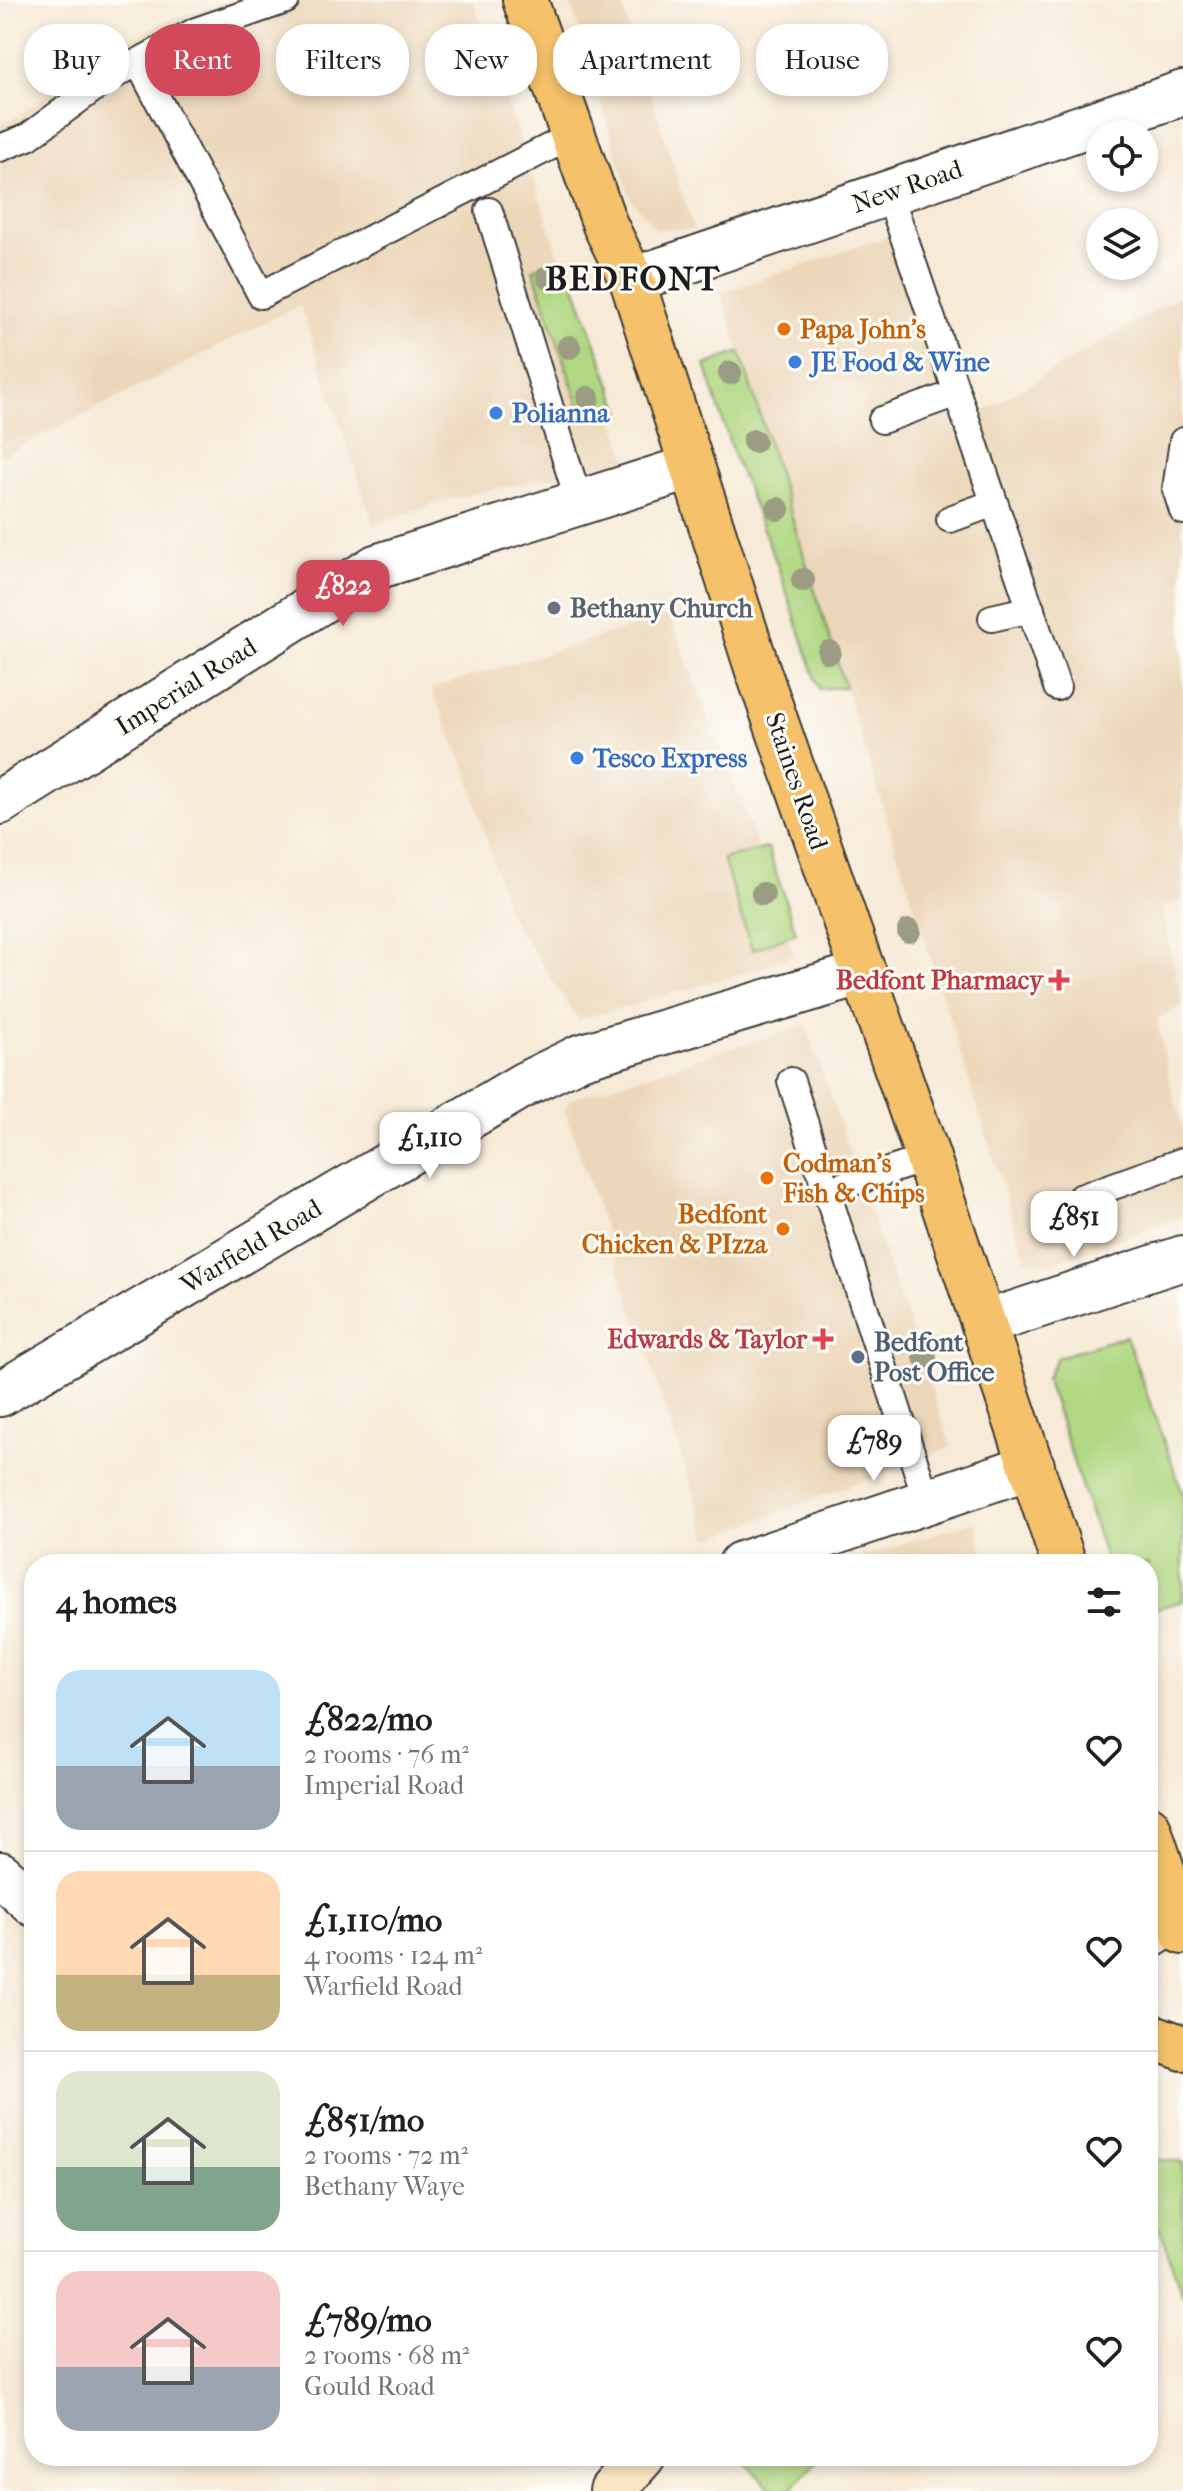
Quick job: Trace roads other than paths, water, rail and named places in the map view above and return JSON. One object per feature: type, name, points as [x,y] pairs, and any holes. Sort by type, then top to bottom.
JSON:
[{"type":"main road","name":"Staines Road","points":[[525,0],[605,225],[632,280],[757,668],[985,1323],[1061,1554]]},
{"type":"main road","points":[[1158,1873],[1170,1929]]},
{"type":"main road","points":[[1158,2039],[1183,2048]]},
{"type":"main road","points":[[612,2491],[634,2466]]},
{"type":"street","name":"New Road","points":[[632,280],[1183,93]]},
{"type":"street","name":"Imperial Road","points":[[0,802],[376,567],[692,467]]},
{"type":"street","name":"Warfield Road","points":[[0,1394],[525,1084],[580,1057],[864,973]]},
{"type":"street","points":[[985,1323],[1183,1258]]},
{"type":"street","points":[[771,1554],[1032,1466]]},
{"type":"street","points":[[0,1874],[24,1895]]},
{"type":"lane","points":[[0,148],[28,137],[105,80],[196,31],[286,0]]},
{"type":"lane","points":[[138,62],[261,295],[573,135]]},
{"type":"lane","points":[[889,193],[1057,687]]},
{"type":"lane","points":[[489,211],[579,502]]},
{"type":"lane","points":[[882,420],[957,393]]},
{"type":"lane","points":[[1183,441],[1176,489],[1183,511]]},
{"type":"lane","points":[[950,519],[994,503]]},
{"type":"lane","points":[[992,618],[1031,609]]},
{"type":"lane","points":[[791,1081],[927,1501]]},
{"type":"lane","points":[[826,1191],[928,1158]]},
{"type":"lane","points":[[1080,1198],[1183,1161]]},
{"type":"place","name":"Papa John's","points":[[784,329]]},
{"type":"place","name":"JE Food & Wine","points":[[795,362]]},
{"type":"place","name":"Polianna","points":[[496,413]]},
{"type":"place","name":"Bethany Church","points":[[554,608]]},
{"type":"place","name":"Tesco Express","points":[[577,758]]},
{"type":"place","name":"Bedfont Pharmacy","points":[[1059,980]]},
{"type":"place","name":"Codman's Fish & Chips","points":[[767,1178]]},
{"type":"place","name":"Bedfont Chicken & PIzza","points":[[783,1229]]},
{"type":"place","name":"Edwards & Taylor","points":[[823,1339]]},
{"type":"place","name":"Bedfont Post Office","points":[[858,1357]]},
{"type":"district","name":"BEDFONT","points":[[633,278]]}]
